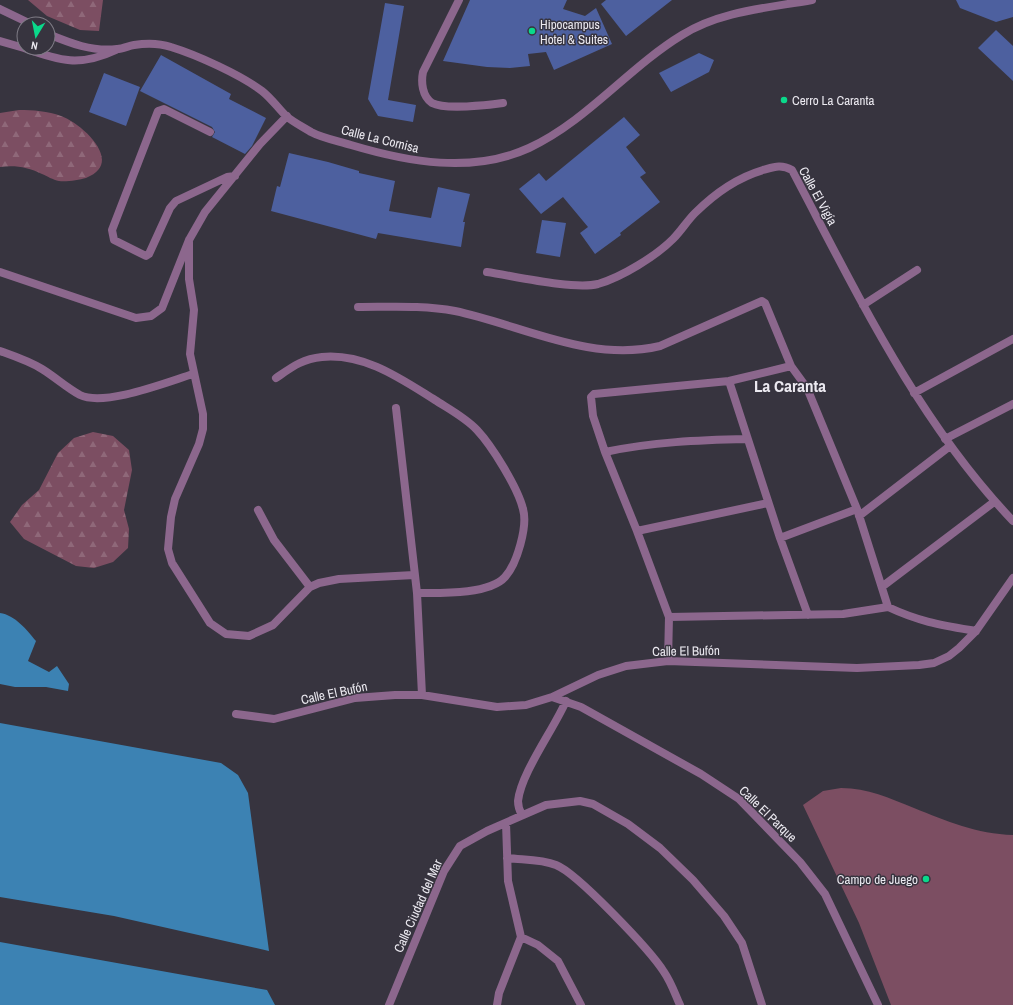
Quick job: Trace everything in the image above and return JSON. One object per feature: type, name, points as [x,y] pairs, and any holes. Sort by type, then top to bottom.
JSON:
[{"type":"street","points":[[459,0],[423,72],[422,85],[426,96],[432,102],[440,105],[463,106],[503,103]]},
{"type":"street","name":"Calle La Cornisa","points":[[56,37],[76,46],[92,49],[118,50],[134,45],[155,44],[171,47],[218,66],[262,91],[286,116],[314,133],[409,160],[451,164],[492,160],[528,148],[555,134],[682,35],[713,20],[750,11],[812,0]]},
{"type":"street","points":[[0,9],[16,17]]},
{"type":"street","points":[[0,40],[16,45]]},
{"type":"street","points":[[48,56],[72,61],[98,58],[118,50]]},
{"type":"street","points":[[210,132],[164,109],[158,111],[112,230],[114,240],[146,256],[149,254],[170,208],[176,201],[227,177],[235,176]]},
{"type":"street","points":[[0,272],[136,318],[151,316],[162,308],[189,240],[206,212],[260,144],[286,116]]},
{"type":"street","name":"Calle El Vigía","points":[[486,272],[576,285],[597,284],[616,277],[652,255],[673,239],[694,214],[719,191],[732,182],[774,166],[784,166],[792,170],[863,304],[914,393],[948,443],[994,502],[1013,521]]},
{"type":"street","points":[[189,240],[189,279],[194,310],[190,354],[193,374],[203,414],[203,429],[199,444],[180,484],[171,517],[168,549],[172,563],[210,623],[226,634],[249,636],[273,625],[310,587],[319,583],[339,579],[414,574]]},
{"type":"street","points":[[863,304],[917,270]]},
{"type":"street","points":[[358,307],[442,309],[468,314],[516,330],[574,344],[623,351],[642,350],[660,346],[762,301],[765,303],[790,366],[807,388],[858,513],[883,586],[888,607]]},
{"type":"street","points":[[914,393],[1013,340]]},
{"type":"street","points":[[0,351],[41,368],[81,395],[92,399],[103,399],[140,390],[193,374]]},
{"type":"street","points":[[276,378],[298,362],[322,357],[352,358],[380,367],[454,412],[477,430],[501,462],[523,509],[523,531],[521,545],[505,578],[490,586],[466,592],[417,593]]},
{"type":"street","points":[[668,660],[669,617],[637,531],[605,452],[593,416],[591,397],[594,394],[729,381],[790,366]]},
{"type":"street","points":[[729,381],[768,503],[808,615]]},
{"type":"street","points":[[780,538],[858,513],[948,443],[1013,404]]},
{"type":"street","points":[[396,408],[417,593],[422,695]]},
{"type":"street","points":[[605,452],[662,443],[747,439]]},
{"type":"street","points":[[883,586],[994,502]]},
{"type":"street","points":[[637,531],[768,503]]},
{"type":"street","points":[[258,510],[274,540],[310,587]]},
{"type":"street","name":"Calle El Bufón","points":[[236,714],[274,719],[355,698],[422,695],[497,707],[526,705],[552,697],[598,675],[626,666],[668,660],[857,668],[934,663],[949,656],[976,631],[1013,578]]},
{"type":"street","points":[[669,617],[843,614],[888,607],[915,619],[932,624],[976,631]]},
{"type":"street","name":"Calle El Parque","points":[[552,697],[581,707],[701,774],[739,799],[800,862],[825,894],[878,1005]]},
{"type":"street","points":[[522,815],[518,808],[518,799],[526,777],[558,720],[566,701]]},
{"type":"street","name":"Calle Ciudad del Mar","points":[[389,1005],[444,871],[460,846],[506,822],[546,805],[580,801],[593,804],[628,824],[660,848],[693,880],[724,916],[738,938],[760,994],[762,1005]]},
{"type":"street","points":[[497,1005],[499,993],[521,937],[508,881],[506,822]]},
{"type":"street","points":[[507,858],[555,865],[563,869],[594,896],[646,949],[665,972],[680,1005]]},
{"type":"street","points":[[521,937],[538,946],[558,962],[580,1005]]},
{"type":"green space","points":[[28,0],[103,0],[99,31],[80,30],[56,20],[56,16],[47,16]]},
{"type":"green space","points":[[19,110],[40,111],[56,114],[70,120],[80,127],[96,144],[101,154],[102,163],[97,171],[86,178],[72,181],[59,181],[27,168],[16,166],[0,167],[0,113]]},
{"type":"green space","points":[[93,432],[113,436],[129,450],[132,470],[124,510],[129,529],[128,548],[113,562],[94,568],[76,566],[24,539],[10,522],[22,505],[39,490],[58,453],[74,438]]},
{"type":"green space","name":"Campo de Juego","points":[[851,788],[878,794],[950,822],[974,829],[1013,835],[1013,1005],[891,1005],[859,923],[803,805],[823,791]]},
{"type":"water","points":[[0,613],[16,620],[36,641],[28,661],[49,672],[57,666],[69,684],[68,691],[46,687],[15,687],[0,684]]},
{"type":"water","points":[[0,723],[221,763],[238,775],[248,793],[269,951],[114,916],[0,897]]},
{"type":"water","points":[[0,942],[267,990],[275,1005],[0,1005]]},
{"type":"building","name":"Hipocampus Hotel & Suites","points":[[470,0],[567,0],[563,9],[585,16],[596,8],[612,44],[554,70],[546,52],[528,54],[530,66],[510,68],[487,67],[443,61]]},
{"type":"building","points":[[606,0],[672,0],[626,36],[601,4]]},
{"type":"building","points":[[956,0],[1013,0],[1013,17],[996,22],[960,8]]},
{"type":"building","points":[[385,3],[404,6],[388,100],[416,105],[413,122],[378,116],[368,99]]},
{"type":"building","points":[[996,30],[1013,46],[1013,81],[978,48]]},
{"type":"building","points":[[699,53],[714,60],[709,72],[671,92],[659,73]]},
{"type":"building","points":[[161,55],[231,94],[229,99],[266,118],[252,146],[245,154],[212,137],[215,132],[212,127],[140,91]]},
{"type":"building","points":[[104,73],[140,87],[126,126],[89,112]]},
{"type":"building","points":[[624,117],[640,135],[626,147],[646,173],[640,177],[660,202],[620,233],[621,235],[595,254],[580,233],[588,227],[563,197],[541,214],[519,189],[539,173],[546,181]]},
{"type":"building","points":[[289,153],[328,162],[359,171],[359,173],[395,181],[389,211],[431,218],[438,187],[470,194],[463,222],[465,222],[461,247],[378,233],[376,239],[271,211],[277,186],[280,187]]},
{"type":"building","points":[[542,220],[566,223],[560,257],[536,253]]},
{"type":"place","name":"Hipocampus Hotel & Suites","points":[[532,31]]},
{"type":"place","name":"Cerro La Caranta","points":[[784,100]]},
{"type":"place","name":"Campo de Juego","points":[[926,879]]},
{"type":"district","name":"La Caranta","points":[[790,385]]}]
